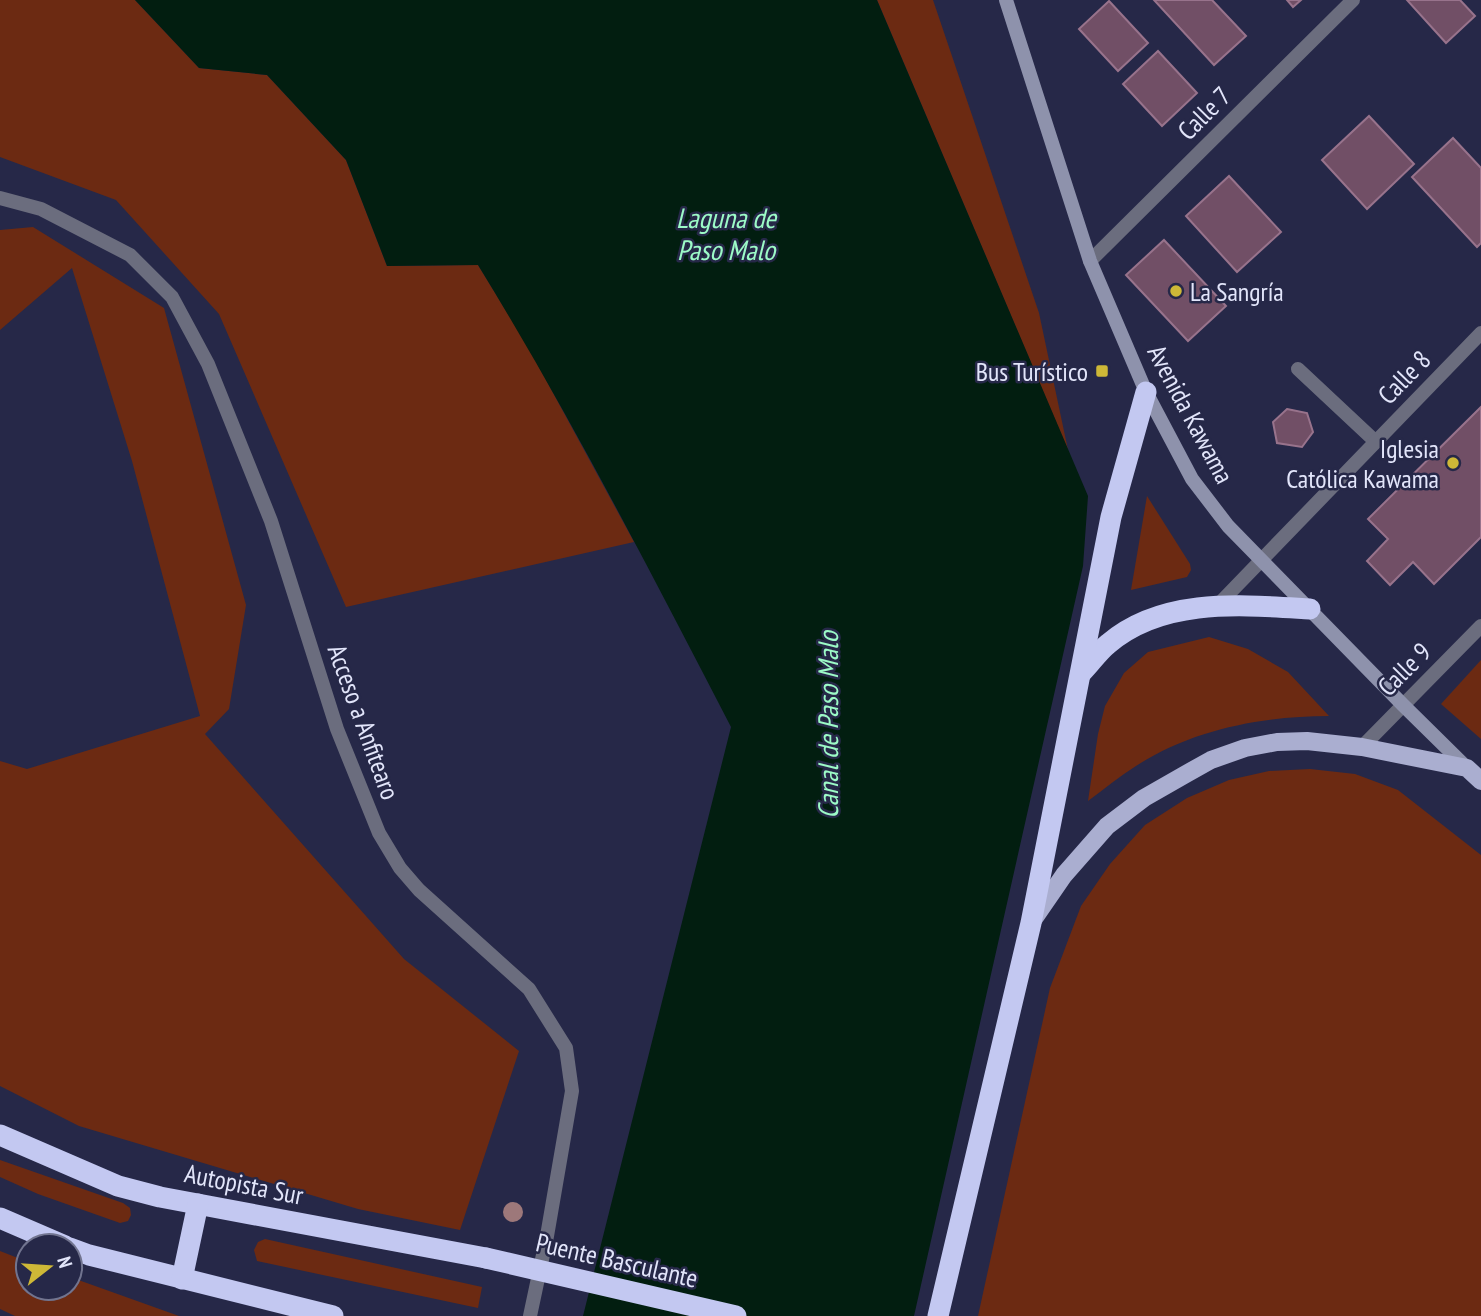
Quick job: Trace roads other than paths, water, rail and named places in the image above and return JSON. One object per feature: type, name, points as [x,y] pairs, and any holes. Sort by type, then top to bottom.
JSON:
[{"type":"highway","points":[[938,1316],[1031,923],[1111,517],[1146,392]]},
{"type":"highway","points":[[1081,673],[1107,644],[1158,616],[1216,607],[1310,609]]},
{"type":"highway","name":"Autopista Sur","points":[[0,1135],[118,1186],[198,1204],[486,1258]]},
{"type":"highway","points":[[182,1279],[198,1204]]},
{"type":"highway","points":[[0,1218],[33,1232]]},
{"type":"highway","points":[[84,1253],[333,1316]]},
{"type":"highway","name":"Puente Basculante","points":[[486,1258],[736,1316]]},
{"type":"main road","name":"Avenida Kawama","points":[[1006,0],[1090,261],[1146,392],[1192,479],[1228,526],[1467,768]]},
{"type":"main road","points":[[1031,923],[1064,875],[1107,826],[1144,798],[1211,760],[1245,748],[1277,742],[1307,741],[1362,747],[1467,768],[1481,781]]},
{"type":"street","name":"Calle 7","points":[[1090,261],[1353,0]]},
{"type":"street","name":"Acceso a Anfitearo","points":[[0,198],[41,209],[130,255],[172,297],[208,364],[271,521],[337,729],[379,833],[400,868],[419,890],[529,989],[566,1048],[572,1091],[530,1316]]},
{"type":"street","name":"Calle 8","points":[[1216,607],[1481,333]]},
{"type":"street","points":[[1298,369],[1376,442]]},
{"type":"street","name":"Calle 9","points":[[1362,747],[1481,626]]},
{"type":"water","name":"Laguna de Paso Malo","points":[[135,0],[877,0],[1088,496],[1083,566],[914,1316],[583,1316],[731,727],[577,436],[478,265],[387,266],[346,160],[267,75],[199,68]]},
{"type":"place","name":"La Sangría","points":[[1176,291]]},
{"type":"place","name":"Bus Turístico","points":[[1102,371]]},
{"type":"place","name":"Iglesia Católica Kawama","points":[[1453,463]]},
{"type":"water label","name":"Canal de Paso Malo","points":[[827,725]]}]
